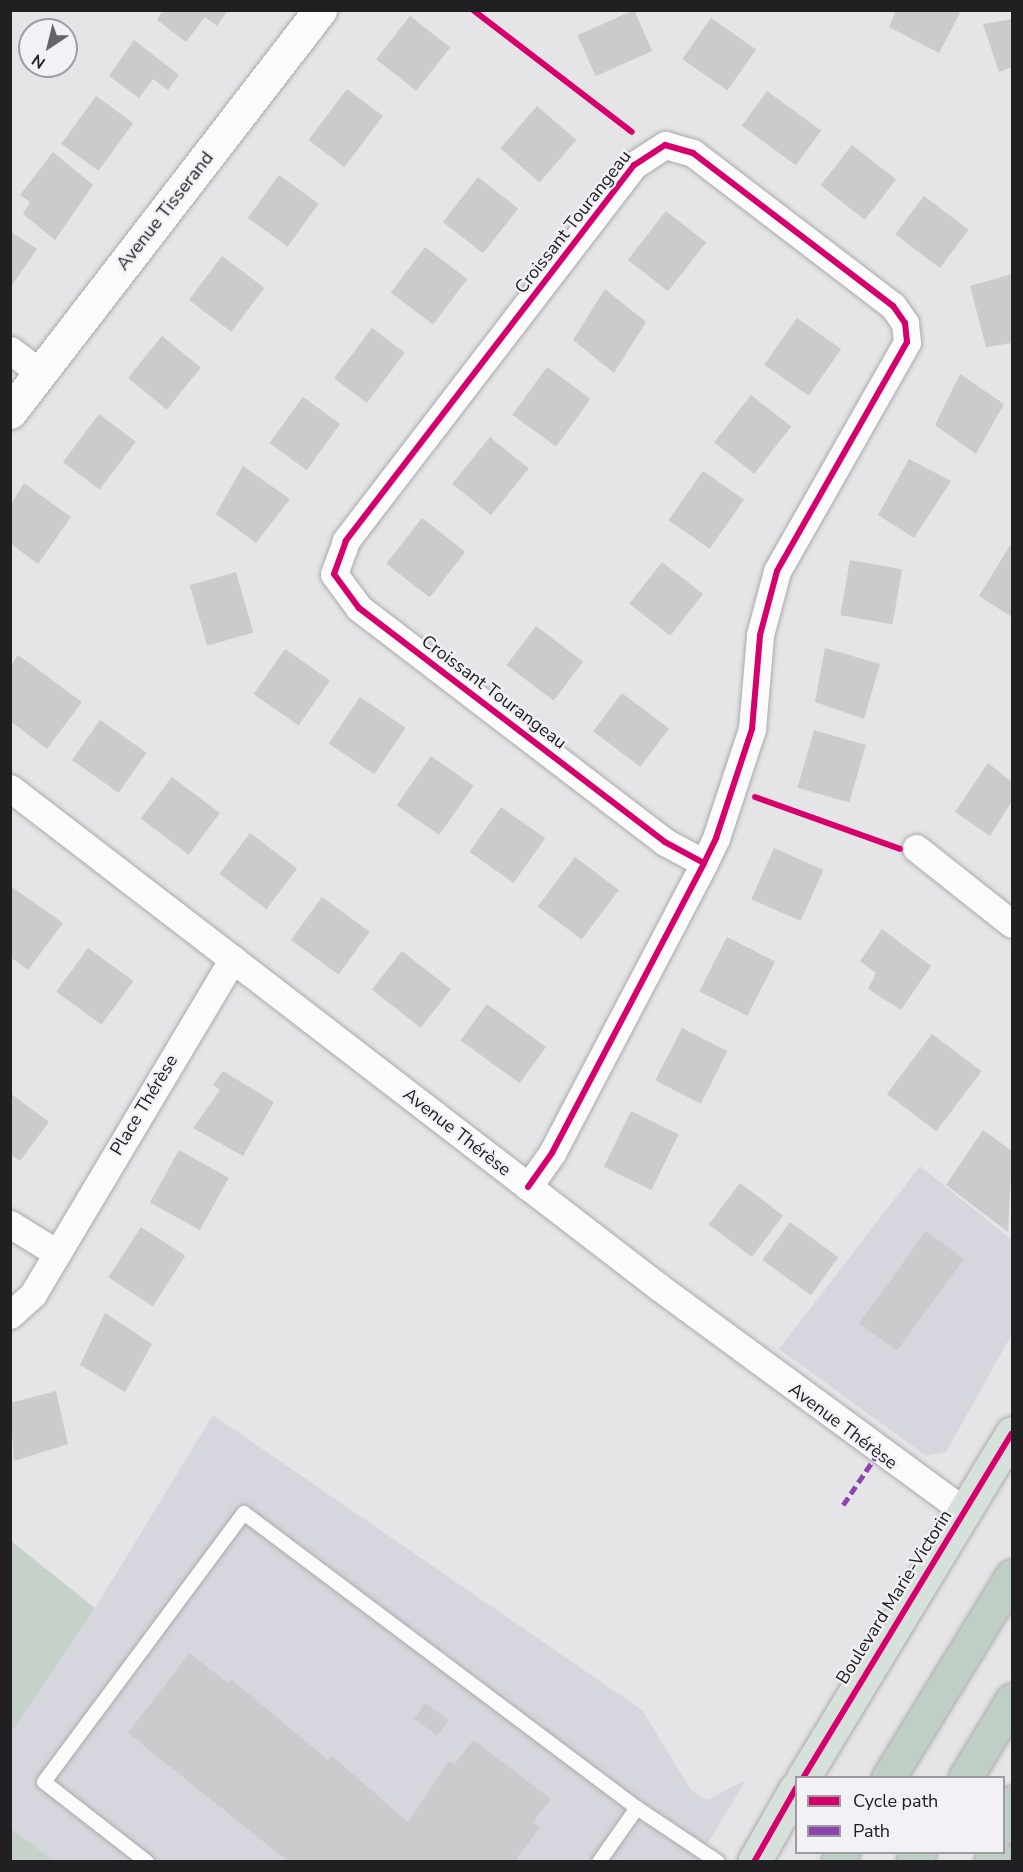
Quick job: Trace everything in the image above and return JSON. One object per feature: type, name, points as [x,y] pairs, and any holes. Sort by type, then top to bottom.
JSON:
[{"type":"highway","points":[[889,1776],[1012,1576]]},
{"type":"highway","points":[[966,1776],[1012,1700]]},
{"type":"highway","points":[[1005,1824],[1012,1802]]},
{"type":"main road","name":"Boulevard Marie-Victorin","points":[[804,1776],[1012,1433]]},
{"type":"main road","points":[[754,1862],[795,1790]]},
{"type":"street","name":"Avenue Tisserand","points":[[10,412],[320,10]]},
{"type":"street","name":"Croissant Tourangeau","points":[[528,1186],[552,1153],[704,863],[746,750],[760,636],[781,561],[900,357],[908,331],[893,306],[703,160],[684,147],[665,145],[634,165],[346,541],[334,574],[359,608],[664,842],[704,863]]},
{"type":"street","points":[[10,350],[40,373]]},
{"type":"street","name":"Avenue Thérèse","points":[[10,788],[858,1438],[965,1512]]},
{"type":"street","points":[[916,848],[1012,924]]},
{"type":"street","name":"Place Thérèse","points":[[10,1315],[26,1304],[233,959]]},
{"type":"street","points":[[10,1224],[57,1252]]},
{"type":"lane","points":[[147,1862],[44,1782],[244,1513],[637,1808],[718,1862]]},
{"type":"lane","points":[[599,1862],[637,1808]]},
{"type":"shaded area","points":[[920,1166],[1012,1240],[1012,1334],[946,1452],[926,1456],[779,1349]]},
{"type":"shaded area","points":[[213,1415],[642,1710],[691,1790],[707,1800],[746,1780],[697,1861],[54,1861],[11,1828],[10,1733],[95,1608]]},
{"type":"shaded area","points":[[11,1541],[95,1608],[11,1733]]},
{"type":"shaded area","points":[[11,1828],[54,1861],[11,1861]]},
{"type":"building","points":[[163,10],[228,10],[217,26],[205,17],[186,42],[157,20]]},
{"type":"building","points":[[634,10],[652,51],[596,76],[577,35]]},
{"type":"building","points":[[896,10],[955,10],[960,13],[939,53],[889,27]]},
{"type":"building","points":[[410,16],[450,47],[416,91],[376,59]]},
{"type":"building","points":[[711,18],[756,50],[727,91],[682,59]]},
{"type":"building","points":[[1012,19],[1012,67],[999,72],[983,24]]},
{"type":"building","points":[[134,40],[179,75],[168,90],[153,79],[139,98],[109,76]]},
{"type":"building","points":[[347,89],[383,116],[344,167],[308,140]]},
{"type":"building","points":[[767,91],[821,130],[796,165],[742,126]]},
{"type":"building","points":[[96,96],[133,123],[99,171],[61,144]]},
{"type":"building","points":[[537,106],[576,140],[540,182],[500,148]]},
{"type":"building","points":[[852,145],[896,179],[865,220],[821,185]]},
{"type":"building","points":[[53,152],[93,185],[55,240],[23,214],[30,202],[20,195]]},
{"type":"building","points":[[279,175],[319,204],[287,247],[248,218]]},
{"type":"building","points":[[478,177],[518,208],[483,253],[443,222]]},
{"type":"building","points":[[924,196],[969,230],[940,268],[895,234]]},
{"type":"building","points":[[666,211],[706,242],[668,291],[628,260]]},
{"type":"building","points":[[10,231],[37,249],[10,288]]},
{"type":"building","points":[[425,247],[467,279],[433,324],[391,293]]},
{"type":"building","points":[[222,256],[264,288],[231,332],[189,300]]},
{"type":"building","points":[[1012,274],[1012,343],[986,347],[970,286]]},
{"type":"building","points":[[605,289],[646,322],[614,373],[573,340]]},
{"type":"building","points":[[797,318],[841,349],[809,396],[764,365]]},
{"type":"building","points":[[372,328],[405,353],[367,403],[334,378]]},
{"type":"building","points":[[162,336],[201,367],[167,409],[128,378]]},
{"type":"building","points":[[547,367],[591,399],[556,446],[512,415]]},
{"type":"building","points":[[960,374],[1004,404],[976,454],[935,425]]},
{"type":"building","points":[[751,395],[791,426],[754,474],[714,442]]},
{"type":"building","points":[[303,397],[340,424],[307,470],[269,443]]},
{"type":"building","points":[[99,414],[136,442],[100,490],[63,462]]},
{"type":"building","points":[[490,437],[529,468],[491,515],[452,484]]},
{"type":"building","points":[[909,459],[951,481],[914,538],[878,515]]},
{"type":"building","points":[[243,466],[290,499],[256,543],[216,514]]},
{"type":"building","points":[[703,471],[744,500],[710,549],[669,520]]},
{"type":"building","points":[[24,483],[71,517],[38,564],[10,543],[10,506]]},
{"type":"building","points":[[422,518],[465,552],[430,598],[386,564]]},
{"type":"building","points":[[1012,542],[1012,617],[979,596]]},
{"type":"building","points":[[850,560],[902,569],[892,624],[840,615]]},
{"type":"building","points":[[662,562],[703,594],[670,636],[629,604]]},
{"type":"building","points":[[236,572],[253,633],[207,646],[190,585]]},
{"type":"building","points":[[536,626],[583,662],[554,701],[507,665]]},
{"type":"building","points":[[825,648],[880,664],[864,719],[815,702]]},
{"type":"building","points":[[285,649],[330,681],[299,726],[253,694]]},
{"type":"building","points":[[18,655],[82,702],[47,749],[10,721],[10,667]]},
{"type":"building","points":[[622,693],[669,729],[640,767],[593,731]]},
{"type":"building","points":[[360,697],[406,728],[374,774],[329,743]]},
{"type":"building","points":[[100,720],[147,753],[119,793],[72,760]]},
{"type":"building","points":[[814,730],[866,745],[849,803],[797,788]]},
{"type":"building","points":[[431,756],[474,786],[439,835],[397,805]]},
{"type":"building","points":[[988,763],[1012,782],[1012,801],[990,836],[955,812]]},
{"type":"building","points":[[172,777],[220,813],[189,855],[141,819]]},
{"type":"building","points":[[501,807],[545,838],[514,883],[469,852]]},
{"type":"building","points":[[250,833],[297,869],[266,909],[219,874]]},
{"type":"building","points":[[774,848],[823,870],[801,921],[751,899]]},
{"type":"building","points":[[575,857],[619,890],[582,940],[538,907]]},
{"type":"building","points":[[12,887],[63,923],[28,970],[10,957]]},
{"type":"building","points":[[322,897],[370,932],[339,975],[291,940]]},
{"type":"building","points":[[882,929],[931,966],[901,1010],[868,989],[876,973],[860,961]]},
{"type":"building","points":[[727,937],[775,962],[747,1016],[699,991]]},
{"type":"building","points":[[88,948],[133,981],[102,1025],[56,992]]},
{"type":"building","points":[[402,951],[451,989],[421,1028],[372,990]]},
{"type":"building","points":[[487,1004],[546,1047],[520,1083],[461,1040]]},
{"type":"building","points":[[682,1028],[727,1051],[701,1104],[655,1081]]},
{"type":"building","points":[[932,1034],[982,1071],[936,1131],[887,1094]]},
{"type":"building","points":[[223,1071],[274,1102],[243,1156],[193,1128],[220,1090],[213,1085]]},
{"type":"building","points":[[10,1093],[49,1122],[20,1161],[10,1154]]},
{"type":"building","points":[[631,1111],[679,1134],[651,1190],[604,1167]]},
{"type":"building","points":[[983,1130],[1012,1151],[1008,1232],[946,1185]]},
{"type":"building","points":[[179,1150],[229,1178],[200,1230],[150,1202]]},
{"type":"building","points":[[740,1183],[783,1215],[752,1257],[709,1225]]},
{"type":"building","points":[[790,1222],[839,1257],[811,1295],[762,1260]]},
{"type":"building","points":[[141,1227],[185,1256],[153,1306],[108,1277]]},
{"type":"building","points":[[926,1231],[964,1259],[897,1351],[859,1323]]},
{"type":"building","points":[[105,1313],[152,1344],[125,1392],[80,1365]]},
{"type":"building","points":[[56,1391],[68,1444],[14,1461],[10,1403]]},
{"type":"building","points":[[189,1653],[228,1683],[231,1679],[328,1760],[331,1755],[408,1822],[449,1761],[454,1765],[473,1740],[551,1799],[533,1822],[540,1827],[514,1862],[289,1862],[128,1733]]},
{"type":"building","points":[[425,1703],[448,1720],[437,1735],[414,1718]]},
{"type":"marked path","points":[[843,1505],[878,1453]]},
{"type":"cycle path","points":[[473,10],[632,132]]},
{"type":"cycle path","points":[[528,1187],[552,1153],[704,863],[716,838],[752,729],[760,635],[777,571],[907,342],[905,323],[893,306],[693,153],[665,145],[634,165],[346,541],[334,574],[359,608],[665,842],[704,863]]},
{"type":"cycle path","points":[[755,797],[900,849]]},
{"type":"cycle path","points":[[804,1776],[1012,1433]]},
{"type":"cycle path","points":[[754,1862],[795,1790]]}]
